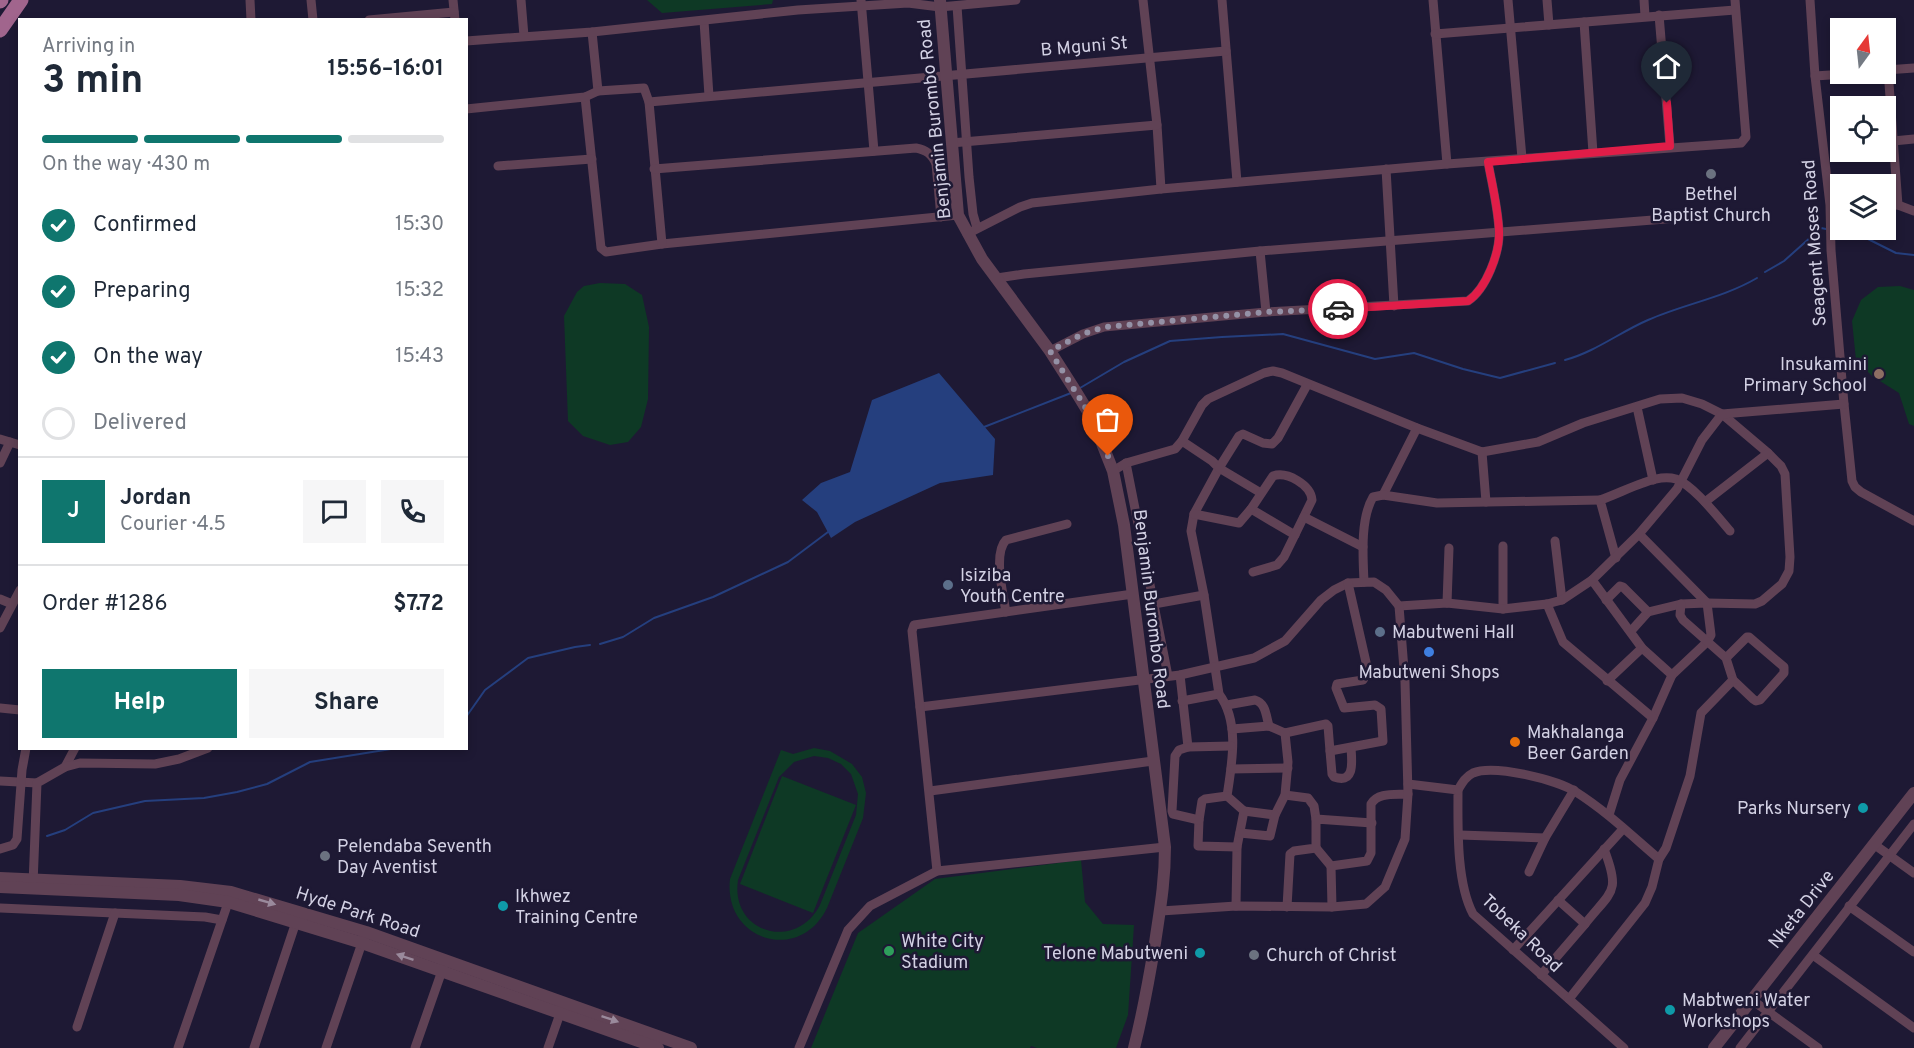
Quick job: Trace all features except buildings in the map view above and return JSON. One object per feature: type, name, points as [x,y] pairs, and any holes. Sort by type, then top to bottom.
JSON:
[{"type":"main road","points":[[0,30],[21,0]]},
{"type":"street","points":[[250,0],[251,18]]},
{"type":"street","points":[[311,0],[313,18]]},
{"type":"street","points":[[412,18],[455,16],[453,0]]},
{"type":"street","points":[[521,0],[524,36]]},
{"type":"street","points":[[468,41],[704,21],[798,5],[909,2],[957,6],[1016,0]]},
{"type":"street","points":[[1143,0],[1157,125],[1161,189]]},
{"type":"street","points":[[1222,0],[1237,182]]},
{"type":"street","points":[[1432,0],[1447,164]]},
{"type":"street","points":[[1508,0],[1522,158]]},
{"type":"street","points":[[1547,0],[1549,25]]},
{"type":"street","points":[[1644,0],[1645,16]]},
{"type":"street","name":"Seagent Moses Road","points":[[1810,0],[1815,76],[1830,174]]},
{"type":"street","points":[[861,3],[874,151]]},
{"type":"street","name":"Benjamin Burombo Road","points":[[940,4],[958,215],[972,231],[982,259],[1050,351],[1092,418],[1113,471],[1124,525],[1165,847],[1165,879],[1161,911],[1144,1010],[1134,1048]]},
{"type":"street","points":[[957,6],[973,214],[972,231],[1026,204],[1237,182],[1670,146],[1741,143],[1745,140],[1735,5],[1659,15],[1435,34]]},
{"type":"street","points":[[1659,15],[1670,146]]},
{"type":"street","points":[[704,21],[710,96]]},
{"type":"street","points":[[1584,22],[1593,153]]},
{"type":"street","points":[[592,32],[598,92]]},
{"type":"street","name":"B Mguni St","points":[[649,102],[1226,51]]},
{"type":"street","points":[[1896,69],[1914,68]]},
{"type":"street","points":[[1815,76],[1830,75]]},
{"type":"street","points":[[468,109],[585,97],[598,92],[634,87],[644,88],[649,102],[662,244]]},
{"type":"street","points":[[585,97],[601,248],[606,252],[662,244],[958,215]]},
{"type":"street","points":[[951,143],[1157,125]]},
{"type":"street","points":[[1896,141],[1914,139]]},
{"type":"street","points":[[654,169],[916,148],[934,157],[941,217]]},
{"type":"street","points":[[498,166],[592,159]]},
{"type":"street","points":[[1050,351],[1083,334],[1104,327],[1266,312],[1468,301],[1480,291],[1492,266],[1499,233],[1488,162]]},
{"type":"street","points":[[1895,162],[1898,205],[1914,211]]},
{"type":"street","points":[[1386,169],[1394,306]]},
{"type":"street","points":[[997,278],[1024,273],[1260,251],[1678,218]]},
{"type":"street","name":"Seagent Moses Road","points":[[1832,240],[1852,481],[1855,487],[1914,521]]},
{"type":"street","points":[[1260,251],[1266,312]]},
{"type":"street","points":[[1113,471],[1126,463],[1175,449],[1208,399],[1264,373],[1282,373],[1418,429],[1482,452],[1538,442],[1583,423],[1660,399],[1682,398],[1702,404],[1722,414],[1781,466],[1785,474],[1789,571],[1782,584],[1755,604],[1681,604],[1648,612],[1631,631]]},
{"type":"street","points":[[1227,796],[1231,769],[1232,729],[1227,705],[1219,694],[1204,595],[1191,531],[1194,514],[1239,436],[1243,434],[1263,443],[1272,444],[1278,438],[1308,385]]},
{"type":"street","points":[[1400,606],[1447,603],[1503,609],[1562,600],[1592,580],[1639,534],[1682,482],[1702,440],[1722,414],[1844,404]]},
{"type":"street","points":[[1637,407],[1653,480]]},
{"type":"street","points":[[1383,495],[1418,429]]},
{"type":"street","points":[[1182,441],[1219,468],[1261,493]]},
{"type":"street","points":[[0,463],[10,442]]},
{"type":"street","points":[[1482,452],[1486,502]]},
{"type":"street","points":[[1705,502],[1768,453]]},
{"type":"street","points":[[1126,463],[1168,676]]},
{"type":"street","points":[[1194,514],[1239,523],[1276,474],[1282,474],[1304,484],[1311,500],[1284,557],[1277,565],[1253,572]]},
{"type":"street","points":[[1364,582],[1363,547],[1368,506],[1373,497],[1383,495],[1437,503],[1600,500],[1653,480],[1675,479],[1682,482],[1705,502],[1730,531]]},
{"type":"street","points":[[1600,500],[1616,558]]},
{"type":"street","points":[[1251,509],[1295,535]]},
{"type":"street","points":[[1304,517],[1363,547]]},
{"type":"street","points":[[1006,612],[999,558],[1002,544],[1006,540],[1067,524]]},
{"type":"street","points":[[1609,815],[1620,780],[1653,718],[1672,675],[1707,642],[1712,630],[1707,603],[1639,534]]},
{"type":"street","points":[[1555,541],[1562,600]]},
{"type":"street","points":[[1503,546],[1503,609]]},
{"type":"street","points":[[1447,603],[1449,548]]},
{"type":"street","points":[[1592,580],[1642,648],[1672,675]]},
{"type":"street","points":[[920,707],[1180,675],[1254,658],[1286,641],[1322,600],[1334,590],[1348,583],[1364,582],[1374,582],[1386,590],[1400,606],[1408,789],[1405,838],[1385,887],[1366,904],[1332,908],[1236,906],[1161,911]]},
{"type":"street","points":[[1330,751],[1380,742],[1384,738],[1381,710],[1378,706],[1344,708],[1336,688],[1337,684],[1343,682],[1363,680],[1368,671],[1348,583]]},
{"type":"street","points":[[1606,600],[1620,585],[1648,612]]},
{"type":"street","points":[[0,628],[18,594]]},
{"type":"street","points":[[937,871],[912,631],[914,625],[1133,594]]},
{"type":"street","points":[[1154,604],[1204,595]]},
{"type":"street","points":[[0,599],[12,604]]},
{"type":"street","points":[[1547,604],[1563,642],[1653,718]]},
{"type":"street","points":[[1681,604],[1680,615],[1683,620],[1726,658],[1733,680],[1756,701],[1760,700],[1785,669],[1749,637],[1726,658]]},
{"type":"street","points":[[1607,681],[1642,648]]},
{"type":"street","points":[[1180,675],[1188,747]]},
{"type":"street","points":[[1569,999],[1645,903],[1690,776],[1701,713],[1733,680]]},
{"type":"street","points":[[1182,701],[1219,694]]},
{"type":"street","points":[[1227,705],[1255,700],[1260,702],[1269,726]]},
{"type":"street","points":[[0,708],[18,710]]},
{"type":"street","points":[[1232,729],[1269,726],[1285,733],[1326,724],[1332,774],[1338,779],[1348,776],[1351,772],[1351,748]]},
{"type":"street","points":[[1240,833],[1270,836],[1275,815],[1286,795],[1288,768],[1285,733]]},
{"type":"street","points":[[1199,820],[1173,814],[1175,756],[1179,750],[1188,747],[1231,746]]},
{"type":"street","points":[[0,849],[13,845],[17,839],[26,750]]},
{"type":"street","points":[[65,767],[74,750]]},
{"type":"street","points":[[0,781],[37,783],[65,767],[93,762],[154,764],[179,759],[203,750]]},
{"type":"street","points":[[930,791],[1153,762]]},
{"type":"street","points":[[1231,769],[1288,768]]},
{"type":"street","points":[[1331,866],[1367,861],[1371,854],[1371,804],[1378,796],[1408,789],[1458,790],[1464,779],[1475,772],[1493,769],[1538,778],[1574,790],[1609,815],[1659,859]]},
{"type":"street","points":[[33,884],[37,783]]},
{"type":"street","name":"Tobeka Road","points":[[1458,790],[1461,874],[1466,902],[1473,914],[1624,1048]]},
{"type":"street","points":[[1529,872],[1545,838],[1574,790]]},
{"type":"street","name":"Nketa Drive","points":[[1714,1048],[1875,845],[1914,792]]},
{"type":"street","points":[[1286,795],[1308,798],[1314,806],[1316,848],[1331,866],[1332,908]]},
{"type":"street","points":[[1227,796],[1202,801],[1198,846],[1237,847]]},
{"type":"street","points":[[1227,796],[1244,811],[1275,815]]},
{"type":"street","points":[[1236,906],[1237,847],[1244,811]]},
{"type":"street","points":[[1316,819],[1372,823]]},
{"type":"street","points":[[1740,1048],[1914,824]]},
{"type":"street","points":[[1513,950],[1623,829]]},
{"type":"street","points":[[1460,835],[1545,838]]},
{"type":"street","points":[[1875,845],[1914,873]]},
{"type":"street","points":[[799,1048],[848,930],[870,906],[937,871],[1165,847]]},
{"type":"street","points":[[1287,908],[1290,854],[1294,851],[1316,848]]},
{"type":"street","points":[[1541,975],[1612,890],[1613,873],[1604,849]]},
{"type":"street","name":"Hyde Park Road","points":[[0,878],[33,884]]},
{"type":"street","name":"Hyde Park Road","points":[[0,887],[33,884],[180,886],[230,897],[364,937],[562,1008],[691,1048]]},
{"type":"street","points":[[178,1048],[230,897]]},
{"type":"street","points":[[1558,900],[1585,924]]},
{"type":"street","points":[[1850,906],[1914,952]]},
{"type":"street","points":[[0,908],[205,917],[222,920]]},
{"type":"street","points":[[77,1027],[115,913]]},
{"type":"street","points":[[254,1048],[298,917]]},
{"type":"street","points":[[326,1048],[364,937]]},
{"type":"street","points":[[1813,954],[1914,1028]]},
{"type":"street","points":[[419,1047],[444,966]]},
{"type":"street","points":[[1752,1000],[1818,1048]]},
{"type":"street","points":[[548,1048],[562,1008]]},
{"type":"street","name":"Hyde Park Road","points":[[562,1008],[658,1048]]},
{"type":"green space","points":[[647,0],[773,0],[772,4],[662,13]]},
{"type":"green space","points":[[600,283],[625,284],[642,295],[649,327],[648,399],[641,427],[628,442],[610,445],[583,436],[568,421],[564,316],[577,292],[584,286]]},
{"type":"green space","points":[[1900,286],[1914,290],[1914,426],[1909,424],[1899,393],[1872,376],[1856,360],[1852,321],[1861,300],[1878,287]]},
{"type":"green space","points":[[814,748],[830,751],[852,764],[862,777],[866,793],[863,818],[827,908],[815,925],[799,936],[783,940],[766,938],[750,930],[738,918],[731,900],[730,879],[781,750],[793,754]],"holes":[[[814,756],[828,758],[841,764],[851,774],[858,794],[856,815],[820,905],[809,920],[796,928],[781,932],[767,930],[754,924],[744,913],[738,898],[738,880],[779,777],[794,762]]]},
{"type":"green space","points":[[782,776],[856,805],[813,913],[740,884]]},
{"type":"green space","points":[[1081,860],[1085,902],[1103,924],[1134,925],[1128,1015],[1116,1048],[1037,1048],[1031,1046],[1030,1048],[811,1048],[858,933],[935,879]]},
{"type":"water","points":[[939,373],[995,439],[993,475],[940,483],[855,522],[831,538],[817,512],[802,500],[821,483],[850,472],[872,400]]},
{"type":"waterway","points":[[1765,272],[1784,261],[1821,228],[1826,229]]},
{"type":"waterway","points":[[1870,240],[1896,253],[1914,255]]},
{"type":"waterway","points":[[1565,360],[1587,352],[1648,320],[1731,291],[1757,278]]},
{"type":"waterway","points":[[1080,388],[1124,362],[1170,341],[1222,337],[1283,334],[1375,359],[1414,353],[1500,378],[1555,363]]},
{"type":"waterway","points":[[984,427],[1071,393]]},
{"type":"waterway","points":[[600,644],[623,637],[654,618],[713,597],[788,562],[828,532]]},
{"type":"waterway","points":[[468,714],[485,690],[528,658],[590,645]]},
{"type":"waterway","points":[[47,836],[65,830],[93,813],[145,801],[204,798],[237,792],[267,784],[310,762],[385,750]]},
{"type":"way so far","points":[[1108,456],[1092,418],[1050,351],[1083,334],[1104,327],[1266,312],[1338,309]]},
{"type":"place","name":"Bethel Baptist Church","points":[[1711,174]]},
{"type":"place","name":"Insukamini Primary School","points":[[1879,374]]},
{"type":"place","name":"Isiziba Youth Centre","points":[[948,585]]},
{"type":"place","name":"Mabutweni Hall","points":[[1380,632]]},
{"type":"place","name":"Mabutweni Shops","points":[[1429,652]]},
{"type":"place","name":"Makhalanga Beer Garden","points":[[1515,742]]},
{"type":"place","name":"Parks Nursery","points":[[1863,808]]},
{"type":"place","name":"Pelendaba Seventh Day Aventist","points":[[325,856]]},
{"type":"place","name":"Ikhwez Training Centre","points":[[503,906]]},
{"type":"place","name":"White City Stadium","points":[[889,951]]},
{"type":"place","name":"Telone Mabutweni","points":[[1200,953]]},
{"type":"place","name":"Church of Christ","points":[[1254,955]]},
{"type":"place","name":"Mabtweni Water Workshops","points":[[1670,1010]]},
{"type":"route","points":[[1338,309],[1468,301],[1480,291],[1492,266],[1499,233],[1488,162],[1670,146],[1667,103]]}]
